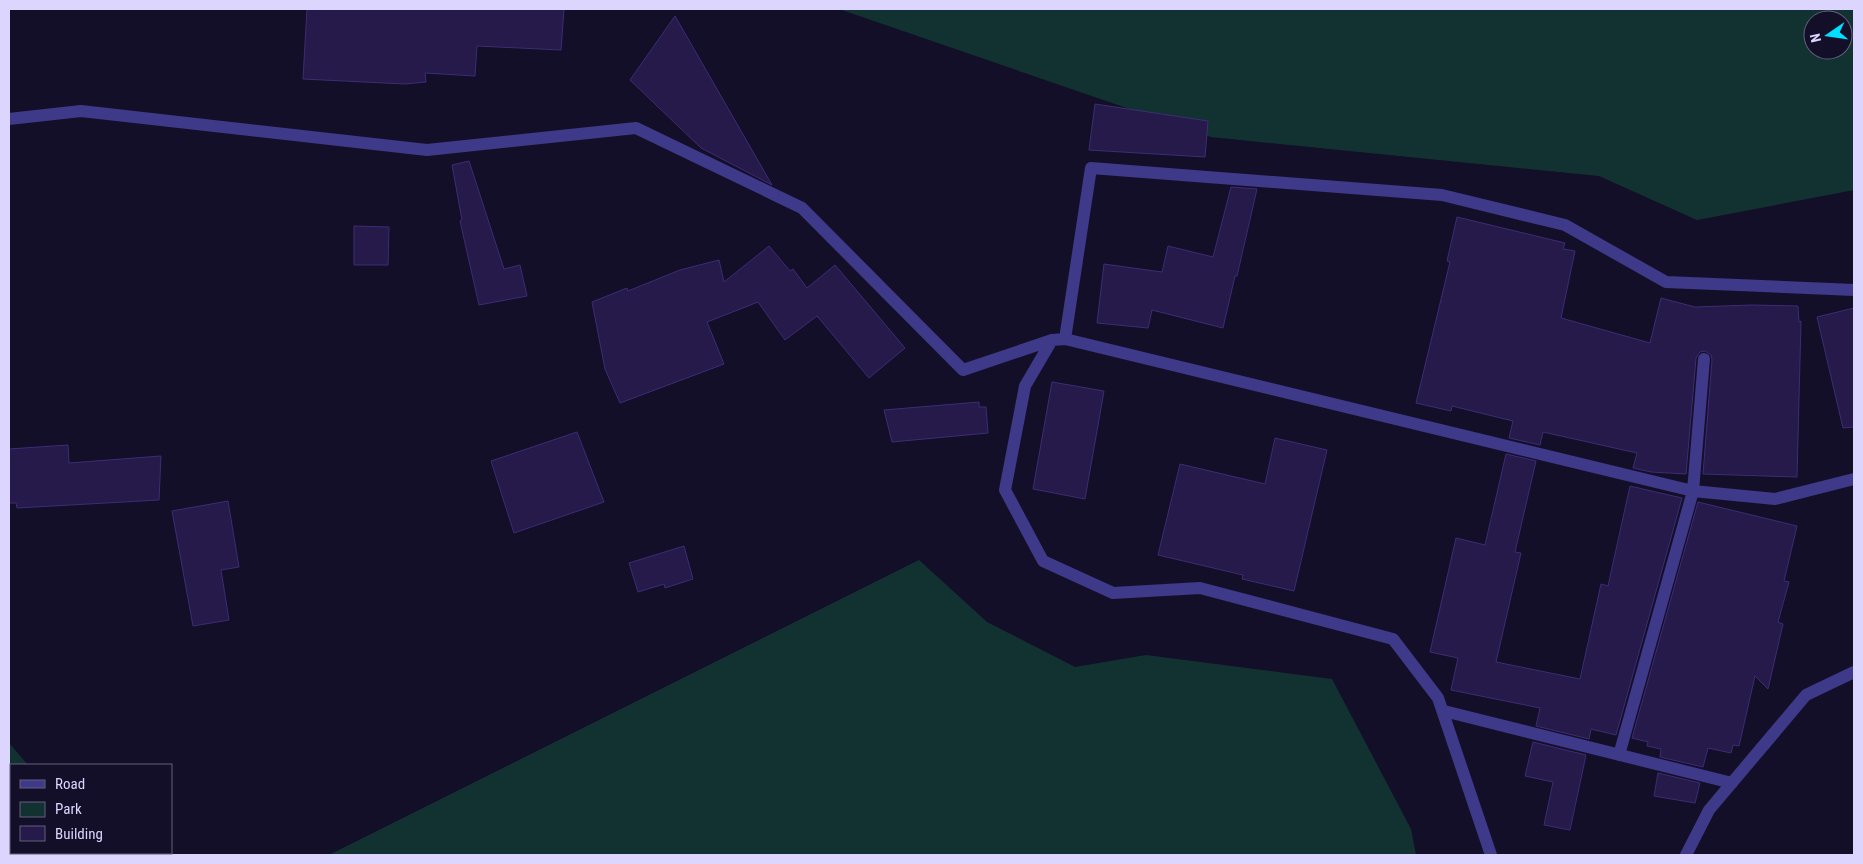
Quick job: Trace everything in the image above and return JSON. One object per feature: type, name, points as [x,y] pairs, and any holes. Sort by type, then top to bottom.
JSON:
[{"type":"street","points":[[9,119],[81,111],[427,150],[636,128],[802,208],[963,370],[1052,340],[1066,339],[1693,491],[1775,499],[1854,479]]},
{"type":"street","points":[[1066,339],[1091,168],[1442,195],[1565,225],[1666,282],[1854,290]]},
{"type":"street","points":[[1052,340],[1025,386],[1005,490],[1043,560],[1112,593],[1200,588],[1393,638],[1438,698],[1444,711],[1491,855]]},
{"type":"street","points":[[1619,755],[1693,491],[1704,359]]},
{"type":"street","points":[[1686,855],[1709,810],[1806,694],[1854,672]]},
{"type":"street","points":[[1444,711],[1732,783]]},
{"type":"green space","points":[[839,9],[1854,9],[1854,190],[1697,220],[1599,176],[1211,137]]},
{"type":"green space","points":[[919,560],[987,622],[1075,667],[1146,655],[1332,679],[1411,829],[1416,855],[329,855]]},
{"type":"green space","points":[[9,743],[27,764],[10,764],[10,854],[104,855],[9,855]]},
{"type":"building","points":[[307,9],[564,9],[561,50],[477,46],[475,76],[425,73],[426,82],[405,84],[303,79]]},
{"type":"building","points":[[675,16],[772,185],[701,148],[630,80]]},
{"type":"building","points":[[1095,104],[1208,121],[1205,157],[1089,150]]},
{"type":"building","points":[[469,161],[504,269],[520,265],[527,296],[479,305],[460,221],[462,220],[452,165]]},
{"type":"building","points":[[1231,187],[1257,189],[1223,328],[1152,310],[1148,328],[1097,323],[1104,264],[1162,272],[1168,246],[1213,257]]},
{"type":"building","points":[[1457,217],[1565,243],[1563,249],[1575,251],[1561,318],[1650,343],[1661,298],[1695,307],[1798,306],[1799,322],[1801,321],[1797,477],[1703,474],[1712,360],[1711,355],[1705,351],[1700,352],[1696,358],[1686,474],[1651,472],[1633,468],[1637,453],[1543,432],[1540,445],[1509,438],[1513,421],[1452,406],[1451,411],[1416,403],[1450,262],[1447,261]]},
{"type":"building","points":[[354,226],[389,227],[388,265],[354,265]]},
{"type":"building","points":[[769,246],[790,271],[793,269],[807,288],[835,265],[905,348],[869,378],[817,316],[785,340],[758,302],[707,322],[724,364],[620,403],[605,369],[592,302],[627,288],[628,291],[680,270],[719,260],[724,282]]},
{"type":"building","points":[[1854,308],[1854,427],[1843,428],[1817,317]]},
{"type":"building","points":[[1052,382],[1104,391],[1085,499],[1033,489]]},
{"type":"building","points":[[979,402],[979,407],[986,407],[988,433],[892,442],[884,410]]},
{"type":"building","points":[[577,432],[604,502],[514,533],[491,461]]},
{"type":"building","points":[[1275,438],[1327,450],[1294,591],[1242,579],[1243,575],[1158,555],[1180,464],[1265,484]]},
{"type":"building","points":[[68,445],[69,463],[161,456],[159,500],[17,508],[16,503],[9,503],[9,449]]},
{"type":"building","points":[[1506,454],[1536,461],[1515,552],[1521,553],[1496,662],[1580,679],[1601,584],[1608,586],[1630,486],[1682,498],[1616,735],[1591,729],[1589,739],[1536,726],[1540,708],[1451,690],[1458,658],[1430,652],[1456,538],[1485,545]]},
{"type":"building","points":[[228,501],[239,567],[221,570],[229,620],[193,626],[172,511]]},
{"type":"building","points":[[1698,502],[1797,526],[1784,581],[1789,582],[1778,622],[1783,624],[1768,689],[1755,676],[1739,746],[1733,745],[1731,753],[1708,748],[1703,767],[1660,757],[1661,749],[1647,746],[1648,742],[1632,738]]},
{"type":"building","points":[[684,546],[693,579],[665,588],[664,584],[638,592],[629,563]]},
{"type":"building","points":[[1533,742],[1586,755],[1570,830],[1544,825],[1553,782],[1525,776]]},
{"type":"building","points":[[1658,773],[1700,783],[1695,803],[1654,796]]}]
